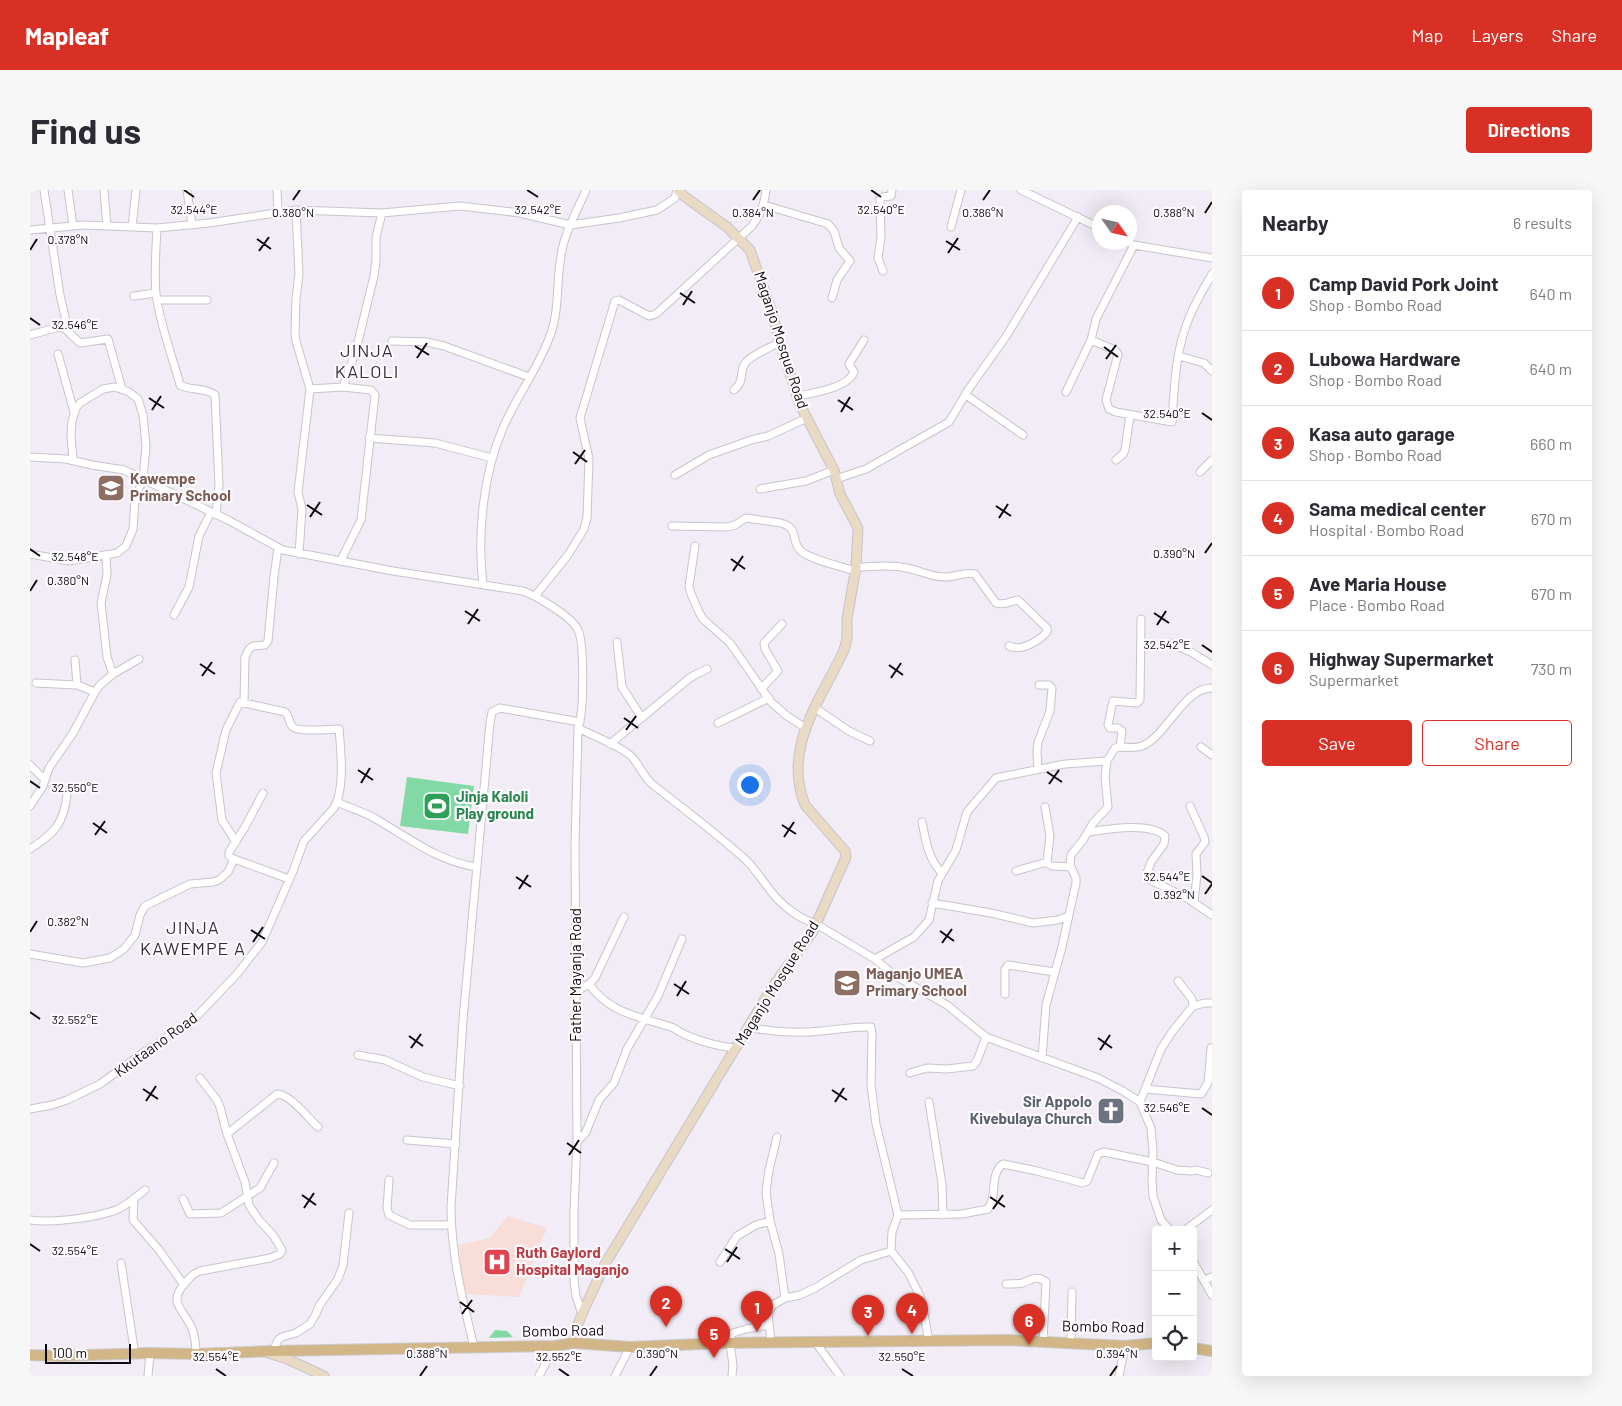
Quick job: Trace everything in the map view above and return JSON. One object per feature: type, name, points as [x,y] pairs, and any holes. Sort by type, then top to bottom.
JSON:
[{"type":"main road","name":"Bombo Road","points":[[30,1355],[196,1354],[555,1346],[574,1343],[630,1347],[929,1341],[1043,1341],[1124,1346],[1152,1343]]},
{"type":"main road","points":[[1197,1349],[1212,1351]]},
{"type":"street","points":[[30,335],[66,324],[44,190]]},
{"type":"street","points":[[68,190],[73,226]]},
{"type":"street","points":[[104,190],[106,226]]},
{"type":"street","points":[[132,227],[136,190]]},
{"type":"street","points":[[187,190],[192,225]]},
{"type":"street","points":[[277,190],[278,212]]},
{"type":"street","points":[[483,584],[480,562],[485,496],[492,458],[503,427],[552,331],[563,243],[586,190]]},
{"type":"street","points":[[30,230],[73,226],[157,228],[192,225],[296,210],[382,213],[470,206],[520,213],[570,225],[657,210],[675,198],[678,190]]},
{"type":"street","name":"Maganjo Mosque Road","points":[[574,1343],[576,1329],[582,1314],[609,1257],[748,1027],[790,961],[812,933],[846,857],[845,851],[805,806],[802,796],[798,757],[806,728],[844,650],[847,639],[847,619],[856,569],[858,528],[840,494],[835,475],[798,396],[753,256],[739,237],[678,190]]},
{"type":"street","points":[[30,456],[73,460],[92,465],[119,468],[214,514],[278,548],[299,554],[327,560],[341,560],[393,571],[524,591],[535,596],[568,555],[584,529],[587,518],[589,459],[580,418],[615,301],[619,300],[652,316],[752,226],[764,205],[766,190]]},
{"type":"street","points":[[883,271],[878,258],[881,237],[880,199],[883,196],[891,196],[892,190]]},
{"type":"street","points":[[951,227],[961,190]]},
{"type":"street","points":[[1021,190],[1092,224]]},
{"type":"street","points":[[764,205],[818,220],[831,227],[839,248],[850,261],[836,280],[832,298]]},
{"type":"street","points":[[296,210],[299,274],[294,332],[310,389],[298,492],[302,509],[299,554]]},
{"type":"street","points":[[343,387],[356,350],[374,276],[376,237],[382,213]]},
{"type":"street","points":[[760,489],[806,482],[866,469],[949,422],[1007,335],[1078,217]]},
{"type":"street","points":[[157,228],[155,259],[157,296],[180,385],[184,388],[210,391],[215,395],[218,485],[214,514],[198,536],[189,587],[174,615]]},
{"type":"street","points":[[1137,245],[1212,258]]},
{"type":"street","points":[[1066,392],[1091,340],[1096,319],[1128,250]]},
{"type":"street","points":[[1091,340],[1118,352],[1106,400],[1109,409],[1130,415],[1172,422],[1179,356],[1185,327],[1212,274]]},
{"type":"street","points":[[134,296],[206,300]]},
{"type":"street","points":[[62,326],[80,343],[108,339],[122,389]]},
{"type":"street","points":[[798,396],[835,387],[852,376],[854,372],[849,364],[864,340]]},
{"type":"street","points":[[392,341],[427,342],[444,346],[529,377]]},
{"type":"street","points":[[734,390],[741,382],[743,368],[748,360],[780,342]]},
{"type":"street","points":[[58,354],[74,412],[71,435],[73,460]]},
{"type":"street","points":[[1179,356],[1204,364],[1212,372]]},
{"type":"street","points":[[30,554],[69,561],[117,553],[126,546],[133,529],[135,499],[143,479],[146,446],[143,415],[138,399],[115,387],[103,389],[80,403],[74,412]]},
{"type":"street","points":[[310,389],[343,387],[371,390],[374,391],[375,395],[361,520],[341,560]]},
{"type":"street","points":[[966,394],[1023,435]]},
{"type":"street","points":[[1116,460],[1125,450],[1130,415]]},
{"type":"street","points":[[675,475],[709,455],[768,436],[807,418]]},
{"type":"street","points":[[369,438],[435,443],[492,458]]},
{"type":"street","points":[[1200,472],[1212,460]]},
{"type":"street","points":[[672,526],[727,527],[735,525],[746,518],[781,523],[786,524],[793,530],[797,547],[801,552],[831,564],[856,569],[879,566],[906,568],[944,577],[975,574],[996,603],[1006,604],[1018,600],[1047,628],[1048,632],[1029,644],[1016,649],[1009,646]]},
{"type":"street","points":[[695,546],[689,586],[695,604],[703,619],[730,643],[769,698],[787,716],[806,728]]},
{"type":"street","points":[[244,702],[246,653],[253,646],[265,645],[268,641],[278,548]]},
{"type":"street","points":[[106,555],[107,575],[102,592],[102,610],[107,657],[113,674]]},
{"type":"street","name":"Father Mayanja Road","points":[[535,596],[571,622],[579,631],[583,691],[579,725],[576,816],[577,1142],[574,1210],[574,1281],[576,1296],[582,1314]]},
{"type":"street","points":[[1120,747],[1122,731],[1118,728],[1110,728],[1108,725],[1113,702],[1137,703],[1140,700],[1141,619]]},
{"type":"street","points":[[761,689],[778,671],[765,649],[764,643],[782,624]]},
{"type":"street","points":[[618,642],[622,687],[642,718]]},
{"type":"street","points":[[1170,644],[1191,652],[1212,665]]},
{"type":"street","points":[[30,806],[43,786],[49,768],[73,733],[100,685],[113,674],[139,659]]},
{"type":"street","points":[[76,660],[77,685]]},
{"type":"street","points":[[610,744],[691,677],[707,669]]},
{"type":"street","points":[[36,683],[77,685],[95,692]]},
{"type":"street","points":[[1038,769],[1038,742],[1050,711],[1052,688],[1048,684],[1039,685]]},
{"type":"street","points":[[1042,1058],[1046,1005],[1062,947],[1076,884],[1076,878],[1071,867],[1071,856],[1093,824],[1108,807],[1105,777],[1107,761],[1113,750],[1117,747],[1142,746],[1148,742],[1159,733],[1193,696],[1206,688],[1212,688]]},
{"type":"street","points":[[718,723],[769,698]]},
{"type":"street","points":[[236,842],[222,820],[216,773],[230,720],[238,704],[244,702],[285,712],[288,714],[291,725],[298,730],[339,728],[340,769],[338,802],[374,818],[413,843],[434,853],[463,865],[477,866]]},
{"type":"street","points":[[474,1347],[456,1264],[451,1225],[463,1020],[490,723],[492,712],[500,708],[530,712],[579,725],[610,744],[617,746],[631,756],[646,779],[746,860],[784,906],[806,921],[816,924],[875,959],[894,975],[947,1005],[986,1037],[1098,1078],[1140,1102],[1151,1128],[1153,1196],[1161,1220],[1166,1226]]},
{"type":"street","points":[[815,708],[849,732],[870,741]]},
{"type":"street","points":[[1201,747],[1212,755]]},
{"type":"street","points":[[875,959],[914,937],[924,927],[931,914],[938,881],[956,850],[967,812],[992,782],[1000,776],[1065,764],[1107,761]]},
{"type":"street","points":[[30,765],[44,779]]},
{"type":"street","points":[[263,793],[229,856],[289,879]]},
{"type":"street","points":[[30,849],[60,823],[66,807],[67,795]]},
{"type":"street","name":"Kkutaano Road","points":[[30,1109],[52,1105],[90,1090],[156,1043],[192,1021],[237,974],[262,942],[304,841],[338,802]]},
{"type":"street","points":[[1190,806],[1205,842],[1196,854],[1197,876],[1194,902]]},
{"type":"street","points":[[1045,807],[1050,836],[1047,862]]},
{"type":"street","points":[[922,822],[929,854],[934,864],[942,873]]},
{"type":"street","points":[[1089,832],[1132,828],[1160,832],[1165,836],[1164,844],[1150,862],[1147,873],[1150,880],[1194,902],[1212,916]]},
{"type":"street","points":[[30,954],[83,963],[110,958],[124,949],[135,935],[140,915],[145,906],[190,884],[219,880],[228,872],[234,859]]},
{"type":"street","points":[[1047,862],[1052,866],[1071,867]]},
{"type":"street","points":[[1016,871],[1047,862]]},
{"type":"street","points":[[932,903],[992,913],[1033,923],[1058,920],[1068,916]]},
{"type":"street","points":[[576,991],[589,984],[595,978],[624,917]]},
{"type":"street","points":[[577,1142],[586,1132],[599,1100],[614,1083],[627,1049],[661,990],[682,939]]},
{"type":"street","points":[[1005,994],[1005,969],[1008,964],[1055,972]]},
{"type":"street","points":[[1178,981],[1192,999],[1193,1006]]},
{"type":"street","points":[[589,984],[597,996],[609,1005],[624,1012],[674,1028],[680,1033],[689,1036],[726,1047],[736,1048]]},
{"type":"street","points":[[1140,1102],[1161,1049],[1193,1006],[1208,1003],[1212,997]]},
{"type":"street","points":[[748,1027],[781,1033],[822,1031],[860,1026],[870,1027],[872,1034],[871,1085],[876,1124],[898,1215],[892,1232],[892,1251],[908,1272],[921,1298],[929,1341]]},
{"type":"street","points":[[910,1072],[927,1068],[947,1069],[973,1066],[977,1061],[986,1037]]},
{"type":"street","points":[[1145,1089],[1201,1094],[1208,1083],[1211,1048]]},
{"type":"street","points":[[358,1055],[384,1060],[400,1069],[422,1077],[460,1086]]},
{"type":"street","points":[[196,1354],[194,1335],[179,1309],[178,1292],[195,1272],[270,1258],[281,1252],[282,1249],[251,1209],[245,1182],[226,1134],[217,1100],[200,1078]]},
{"type":"street","points":[[226,1134],[277,1094],[282,1094],[290,1100],[318,1127]]},
{"type":"street","points":[[929,1102],[942,1184],[943,1215]]},
{"type":"street","points":[[777,1137],[766,1192],[785,1298]]},
{"type":"street","points":[[407,1140],[456,1144]]},
{"type":"street","points":[[898,1215],[962,1214],[988,1210],[997,1170],[1003,1164],[1082,1183],[1087,1182],[1096,1157],[1100,1152],[1152,1162],[1177,1170],[1199,1170],[1208,1173]]},
{"type":"street","points":[[183,1200],[190,1214],[221,1213],[260,1188],[274,1164]]},
{"type":"street","points":[[389,1180],[387,1208],[389,1215],[410,1225],[451,1225]]},
{"type":"street","points":[[30,1220],[45,1221],[103,1214],[120,1208],[145,1190]]},
{"type":"street","points":[[134,1198],[133,1220],[160,1250],[184,1285]]},
{"type":"street","points":[[1190,1226],[1212,1210]]},
{"type":"street","points":[[324,1376],[269,1352],[282,1337],[296,1333],[310,1324],[319,1306],[335,1284],[343,1265],[350,1213]]},
{"type":"street","points":[[720,1262],[728,1247],[738,1236],[756,1225],[770,1221]]},
{"type":"street","points":[[771,1343],[768,1317],[773,1304],[785,1298],[808,1292],[861,1260],[892,1251]]},
{"type":"street","points":[[120,1263],[134,1354]]},
{"type":"street","points":[[1197,1268],[1212,1294]]},
{"type":"street","points":[[1204,1280],[1212,1277]]},
{"type":"street","points":[[1006,1284],[1021,1283],[1038,1278],[1046,1282],[1043,1341]]},
{"type":"street","points":[[1071,1342],[1072,1292]]},
{"type":"street","points":[[732,1376],[733,1365],[728,1344],[733,1333],[746,1328],[769,1325]]},
{"type":"street","points":[[816,1343],[839,1376]]},
{"type":"street","points":[[539,1376],[555,1346]]},
{"type":"street","points":[[1119,1376],[1124,1346]]},
{"type":"street","points":[[615,1376],[630,1347]]},
{"type":"street","points":[[148,1376],[150,1353]]},
{"type":"shaded area","name":"Ruth Gaylord Hospital Maganjo","points":[[508,1216],[547,1228],[519,1297],[467,1294],[462,1279],[459,1245],[490,1238]]},
{"type":"green space","name":"Jinja Kaloli Play ground","points":[[407,777],[474,786],[468,834],[400,826]]},
{"type":"green space","points":[[495,1330],[507,1331],[513,1337],[489,1338]]},
{"type":"place","name":"Kawempe Primary School","points":[[111,488]]},
{"type":"place","name":"Jinja Kaloli Play ground","points":[[437,806]]},
{"type":"place","name":"Maganjo UMEA Primary School","points":[[847,983]]},
{"type":"place","name":"Sir Appolo Kivebulaya Church","points":[[1111,1111]]},
{"type":"place","name":"Ruth Gaylord Hospital Maganjo","points":[[497,1262]]},
{"type":"place","name":"Lubowa Hardware","points":[[666,1327]]},
{"type":"place","name":"Camp David Pork Joint","points":[[757,1332]]},
{"type":"place","name":"Sama medical center","points":[[912,1334]]},
{"type":"place","name":"Kasa auto garage","points":[[868,1336]]},
{"type":"place","name":"Highway Supermarket","points":[[1029,1345]]},
{"type":"place","name":"Ave Maria House","points":[[714,1358]]},
{"type":"district","name":"JINJA KALOLI","points":[[367,361]]},
{"type":"district","name":"JINJA KAWEMPE A","points":[[193,938]]}]
